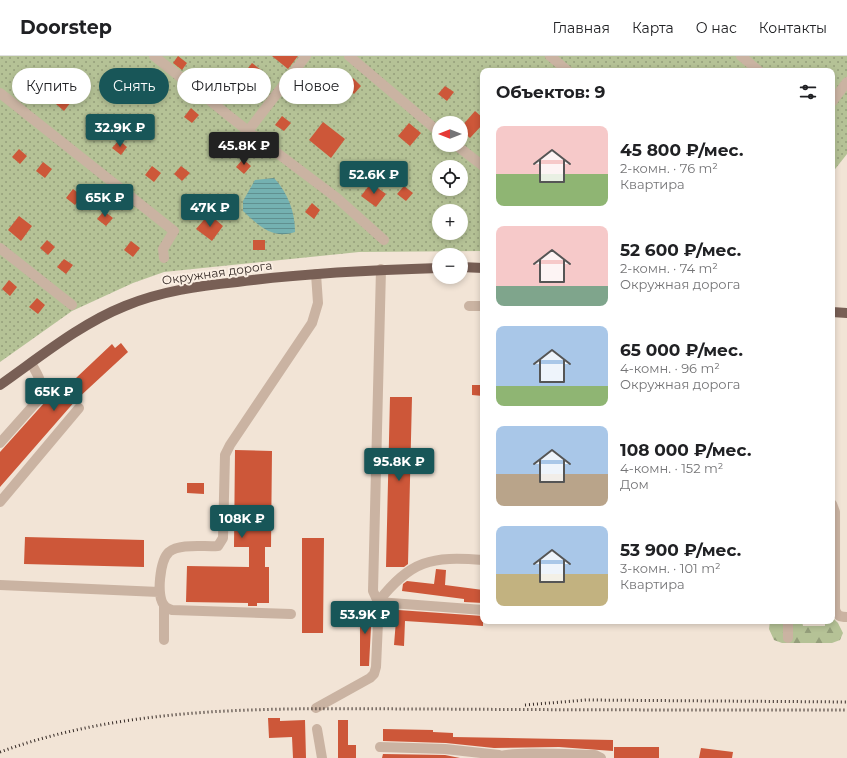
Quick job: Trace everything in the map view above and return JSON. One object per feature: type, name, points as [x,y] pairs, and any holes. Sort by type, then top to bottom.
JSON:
[{"type":"main road","points":[[468,267],[480,268]]},
{"type":"main road","name":"Окружная дорога","points":[[0,385],[63,340],[106,314],[140,300],[165,292],[316,274],[381,269],[432,268]]},
{"type":"main road","points":[[835,312],[847,313]]},
{"type":"lane","points":[[154,56],[248,131],[337,198],[384,240]]},
{"type":"lane","points":[[248,131],[306,56]]},
{"type":"lane","points":[[349,56],[432,126]]},
{"type":"lane","points":[[550,56],[564,68]]},
{"type":"lane","points":[[741,56],[755,68]]},
{"type":"lane","points":[[835,98],[847,82]]},
{"type":"lane","points":[[0,93],[174,231],[163,249],[164,258]]},
{"type":"lane","points":[[465,152],[480,164]]},
{"type":"lane","points":[[0,248],[72,305]]},
{"type":"lane","points":[[316,708],[370,678],[374,674],[376,667],[378,602],[373,590],[381,269]]},
{"type":"lane","points":[[164,640],[164,605],[159,592],[163,560],[169,552],[179,548],[218,546],[223,538],[226,455],[230,445],[312,323],[318,303],[316,274]]},
{"type":"lane","points":[[469,306],[480,306]]},
{"type":"lane","points":[[0,443],[40,398],[42,389],[40,379],[31,363]]},
{"type":"lane","points":[[0,502],[79,408]]},
{"type":"lane","points":[[835,510],[835,609],[836,614],[840,617],[847,617]]},
{"type":"lane","points":[[378,602],[400,577],[414,567],[430,561],[447,558],[480,560]]},
{"type":"lane","points":[[0,585],[159,592]]},
{"type":"lane","points":[[378,602],[480,610]]},
{"type":"lane","points":[[164,605],[172,610],[183,611],[291,614]]},
{"type":"lane","points":[[788,624],[788,638]]},
{"type":"lane","points":[[318,730],[322,758]]},
{"type":"lane","points":[[380,747],[445,749],[497,757],[517,754],[595,755],[601,758]]},
{"type":"green space","points":[[0,56],[847,56],[847,154],[835,169],[835,68],[480,68],[480,251],[468,251],[468,248],[432,248],[432,251],[359,252],[164,272],[133,283],[72,311],[0,362]]},
{"type":"green space","points":[[835,620],[843,633],[840,640],[832,643],[782,643],[774,640],[769,629],[770,624],[825,626],[825,624],[835,624]]},
{"type":"water","points":[[274,178],[287,196],[290,203],[294,217],[295,232],[287,234],[273,233],[260,226],[243,211],[243,201],[255,180]]},
{"type":"building","points":[[178,56],[187,63],[183,68],[179,68],[173,63]]},
{"type":"building","points":[[272,56],[298,56],[289,68]]},
{"type":"building","points":[[252,63],[258,68],[248,68]]},
{"type":"building","points":[[354,79],[361,86],[354,94]]},
{"type":"building","points":[[445,86],[454,92],[447,101],[438,94]]},
{"type":"building","points":[[56,104],[69,104],[64,111]]},
{"type":"building","points":[[191,108],[199,115],[192,123],[184,117]]},
{"type":"building","points":[[475,111],[480,115],[480,127],[470,138],[468,136],[468,119]]},
{"type":"building","points":[[282,116],[291,123],[284,131],[275,125]]},
{"type":"building","points":[[94,119],[102,125],[95,134],[87,127]]},
{"type":"building","points":[[323,122],[345,139],[331,158],[309,140]]},
{"type":"building","points":[[409,123],[421,133],[410,146],[398,136]]},
{"type":"building","points":[[119,140],[127,147],[121,155],[112,148]]},
{"type":"building","points":[[19,149],[27,156],[20,164],[12,157]]},
{"type":"building","points":[[243,159],[251,166],[244,174],[236,167]]},
{"type":"building","points":[[43,162],[52,169],[45,178],[36,171]]},
{"type":"building","points":[[152,166],[161,173],[154,182],[145,175]]},
{"type":"building","points":[[181,166],[190,173],[182,181],[174,174]]},
{"type":"building","points":[[347,166],[356,172],[349,181],[340,175]]},
{"type":"building","points":[[371,183],[386,194],[376,207],[361,196]]},
{"type":"building","points":[[404,186],[413,193],[406,201],[397,194]]},
{"type":"building","points":[[73,189],[82,196],[75,205],[66,198]]},
{"type":"building","points":[[312,203],[320,210],[314,219],[305,212]]},
{"type":"building","points":[[104,211],[113,218],[106,226],[97,219]]},
{"type":"building","points":[[209,214],[223,226],[212,241],[196,229]]},
{"type":"building","points":[[19,216],[32,226],[21,241],[8,230]]},
{"type":"building","points":[[47,240],[55,247],[48,255],[40,248]]},
{"type":"building","points":[[253,240],[265,240],[265,250],[253,250]]},
{"type":"building","points":[[131,241],[140,248],[133,257],[124,250]]},
{"type":"building","points":[[64,259],[73,265],[66,274],[57,267]]},
{"type":"building","points":[[9,280],[17,287],[10,296],[2,289]]},
{"type":"building","points":[[37,298],[45,305],[38,314],[29,307]]},
{"type":"building","points":[[121,343],[128,352],[76,400],[0,487],[0,452],[54,392],[58,395],[112,344],[115,348]]},
{"type":"building","points":[[472,385],[480,385],[480,396],[472,395]]},
{"type":"building","points":[[390,397],[412,397],[408,564],[404,567],[386,567]]},
{"type":"building","points":[[235,450],[272,451],[271,547],[265,547],[265,567],[269,567],[269,603],[257,603],[257,606],[248,606],[248,603],[186,602],[187,566],[249,567],[249,547],[234,547]]},
{"type":"building","points":[[187,483],[204,483],[204,494],[187,493]]},
{"type":"building","points":[[25,537],[144,540],[144,567],[24,564]]},
{"type":"building","points":[[302,538],[324,538],[323,633],[302,633]]},
{"type":"building","points":[[436,569],[446,570],[445,585],[480,590],[480,603],[464,602],[464,599],[402,591],[403,584],[407,581],[434,584]]},
{"type":"building","points":[[360,607],[372,607],[369,666],[360,666]]},
{"type":"building","points":[[384,609],[480,616],[480,624],[483,624],[483,626],[405,621],[404,646],[394,645],[396,620],[384,619]]},
{"type":"building","points":[[268,718],[280,718],[280,721],[305,720],[306,758],[293,758],[292,737],[269,738]]},
{"type":"building","points":[[338,720],[348,720],[348,745],[356,745],[356,758],[338,758]]},
{"type":"building","points":[[383,729],[433,730],[433,732],[453,733],[453,737],[613,740],[613,751],[559,747],[494,748],[446,743],[383,741]]},
{"type":"building","points":[[614,747],[659,747],[659,758],[614,758]]},
{"type":"building","points":[[701,748],[733,752],[732,758],[699,758]]},
{"type":"building","points":[[383,754],[445,755],[460,758],[382,758]]},
{"type":"railway","points":[[525,705],[586,700],[847,702]]},
{"type":"railway","points":[[0,752],[52,736],[105,724],[159,716],[268,709],[847,710]]}]
